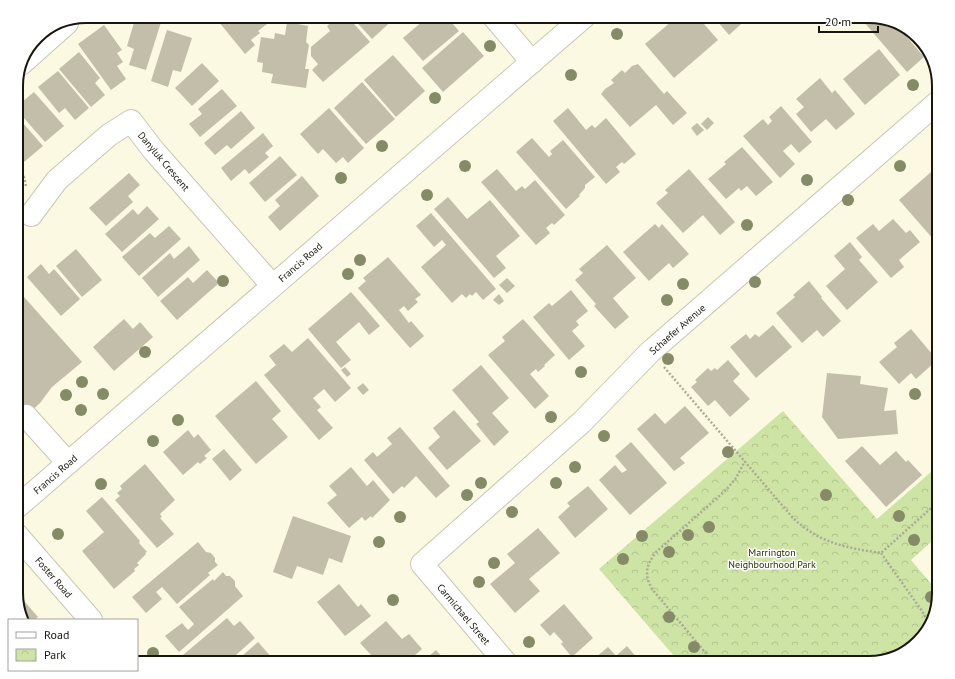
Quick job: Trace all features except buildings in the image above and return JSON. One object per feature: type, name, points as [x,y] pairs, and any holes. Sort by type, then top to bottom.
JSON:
[{"type":"street","points":[[499,23],[532,62]]},
{"type":"street","name":"Francis Road","points":[[23,502],[272,285],[577,23]]},
{"type":"street","points":[[32,54],[60,29]]},
{"type":"street","name":"Schaefer Avenue","points":[[422,564],[582,422],[650,352],[932,107]]},
{"type":"street","name":"Danyluk Crescent","points":[[31,215],[57,180],[109,135],[131,122],[154,151],[272,285]]},
{"type":"street","points":[[26,416],[68,463]]},
{"type":"street","name":"Foster Road","points":[[23,542],[89,619]]},
{"type":"street","name":"Carmichael Street","points":[[422,564],[500,656]]},
{"type":"path","points":[[650,352],[793,518],[810,532],[830,543],[856,550],[881,553],[926,619]]},
{"type":"path","points":[[708,656],[652,589],[646,573],[649,563],[655,553],[726,490],[736,478],[745,461]]},
{"type":"path","points":[[881,553],[932,507]]},
{"type":"green space","name":"Marrington Neighbourhood Park","points":[[783,411],[877,519],[932,471],[932,541],[911,560],[932,585],[931,605],[929,613],[919,631],[904,645],[889,653],[869,656],[674,656],[599,569]]}]
